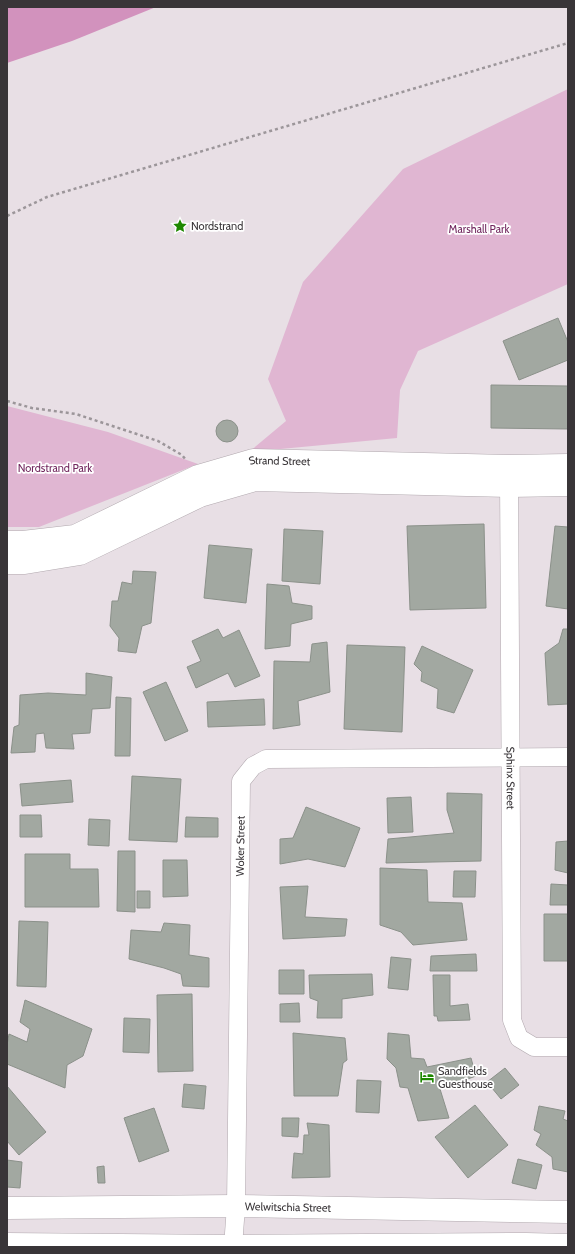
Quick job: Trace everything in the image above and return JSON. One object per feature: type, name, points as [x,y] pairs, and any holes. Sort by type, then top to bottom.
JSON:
[{"type":"street","name":"Strand Street","points":[[7,542],[23,542],[75,536],[198,476],[253,460],[509,476],[568,485]]},
{"type":"street","name":"Strand Street","points":[[7,563],[25,563],[80,554],[200,496],[255,480],[509,476],[568,465]]},
{"type":"street","name":"Sphinx Street","points":[[509,476],[512,1020],[519,1038],[534,1047],[568,1047]]},
{"type":"street","name":"Woker Street","points":[[233,1247],[236,1206],[241,781],[253,766],[266,759],[568,757]]},
{"type":"street","name":"Welwitschia Street","points":[[7,1208],[236,1206],[568,1212]]},
{"type":"street","points":[[7,1244],[233,1247],[526,1244],[568,1245]]},
{"type":"path","points":[[7,216],[47,197],[568,43]]},
{"type":"path","points":[[7,401],[32,408],[76,414],[158,441],[182,455],[198,476]]},
{"type":"green space","name":"Marshall Park","points":[[568,89],[568,284],[418,351],[400,390],[397,438],[249,452],[286,421],[268,379],[303,282],[403,169]]},
{"type":"green space","name":"Nordstrand Park","points":[[7,406],[108,432],[198,464],[39,527],[7,527]]},
{"type":"shaded area","points":[[7,7],[156,7],[72,41],[7,63]]},
{"type":"building","points":[[558,318],[568,342],[568,360],[519,380],[503,341]]},
{"type":"building","points":[[491,385],[568,386],[568,429],[491,428]]},
{"type":"building","points":[[227,420],[235,423],[238,431],[235,439],[227,442],[219,439],[216,431],[219,423]]},
{"type":"building","points":[[484,524],[486,608],[410,610],[407,526]]},
{"type":"building","points":[[555,526],[568,527],[568,609],[546,606]]},
{"type":"building","points":[[284,529],[323,531],[320,584],[282,581]]},
{"type":"building","points":[[209,545],[252,549],[246,603],[204,598]]},
{"type":"building","points":[[133,571],[156,572],[151,623],[142,626],[136,653],[118,651],[119,638],[110,626],[112,601],[118,601],[122,582],[132,584]]},
{"type":"building","points":[[267,584],[289,586],[292,603],[312,606],[312,619],[291,624],[290,646],[265,649]]},
{"type":"building","points":[[218,629],[223,638],[239,630],[260,676],[235,687],[228,673],[196,688],[187,667],[201,661],[192,641]]},
{"type":"building","points":[[563,629],[568,629],[568,704],[548,705],[545,653],[559,643]]},
{"type":"building","points":[[327,642],[330,692],[298,701],[300,725],[273,729],[274,661],[310,662],[312,644]]},
{"type":"building","points":[[347,645],[405,647],[402,732],[344,729]]},
{"type":"building","points":[[422,646],[473,670],[454,713],[437,708],[438,689],[421,681],[422,672],[414,664]]},
{"type":"building","points":[[86,673],[112,677],[110,708],[92,709],[90,733],[72,734],[74,749],[46,748],[44,733],[36,734],[35,752],[11,753],[14,727],[19,725],[20,695],[48,693],[86,695]]},
{"type":"building","points":[[166,682],[188,731],[165,741],[143,692]]},
{"type":"building","points":[[116,697],[131,698],[130,756],[115,756]]},
{"type":"building","points":[[264,699],[265,725],[208,727],[207,702]]},
{"type":"building","points":[[132,776],[181,779],[177,842],[129,840]]},
{"type":"building","points":[[71,780],[73,802],[22,806],[20,784]]},
{"type":"building","points":[[447,793],[482,794],[481,861],[386,863],[388,839],[454,833],[447,810]]},
{"type":"building","points":[[411,797],[413,832],[388,833],[387,798]]},
{"type":"building","points":[[306,807],[360,828],[345,867],[308,859],[280,864],[280,839],[293,838]]},
{"type":"building","points":[[20,815],[41,815],[42,837],[20,837]]},
{"type":"building","points":[[186,817],[218,818],[218,837],[185,837]]},
{"type":"building","points":[[89,819],[110,820],[109,846],[88,845]]},
{"type":"building","points":[[568,841],[568,873],[555,870],[556,842]]},
{"type":"building","points":[[118,851],[135,851],[135,912],[117,911]]},
{"type":"building","points":[[25,854],[70,854],[70,869],[98,869],[99,907],[25,907]]},
{"type":"building","points":[[163,860],[187,860],[188,896],[163,897]]},
{"type":"building","points":[[380,868],[427,870],[428,902],[462,903],[467,940],[413,945],[401,932],[380,925]]},
{"type":"building","points":[[454,871],[476,871],[475,897],[453,897]]},
{"type":"building","points":[[551,884],[568,885],[568,905],[550,905]]},
{"type":"building","points":[[308,886],[305,917],[347,919],[345,936],[283,939],[280,887]]},
{"type":"building","points":[[137,891],[150,891],[150,908],[137,908]]},
{"type":"building","points":[[544,914],[568,914],[568,961],[544,961]]},
{"type":"building","points":[[19,921],[48,922],[46,987],[17,986]]},
{"type":"building","points":[[164,923],[190,925],[189,955],[209,958],[209,987],[183,986],[181,974],[129,959],[131,930],[161,932]]},
{"type":"building","points":[[476,954],[477,971],[430,971],[431,956]]},
{"type":"building","points":[[391,957],[411,959],[408,990],[388,988]]},
{"type":"building","points":[[279,970],[304,970],[304,994],[279,994]]},
{"type":"building","points":[[372,974],[373,995],[342,999],[342,1018],[317,1018],[318,1001],[310,998],[309,975]]},
{"type":"building","points":[[433,975],[450,975],[450,1006],[468,1004],[470,1020],[438,1021],[437,1016],[434,1016]]},
{"type":"building","points":[[192,994],[193,1071],[158,1072],[157,995]]},
{"type":"building","points":[[25,1000],[92,1029],[83,1056],[67,1065],[65,1088],[7,1064],[7,1045],[9,1034],[27,1042],[30,1029],[20,1022]]},
{"type":"building","points":[[299,1003],[300,1022],[280,1022],[280,1004]]},
{"type":"building","points":[[124,1018],[150,1019],[149,1053],[123,1052]]},
{"type":"building","points":[[293,1033],[345,1038],[347,1060],[343,1063],[338,1096],[294,1096]]},
{"type":"building","points":[[388,1033],[409,1035],[411,1058],[424,1059],[427,1067],[471,1058],[476,1076],[440,1089],[449,1118],[418,1121],[408,1088],[400,1087],[396,1068],[387,1059]]},
{"type":"building","points":[[505,1068],[519,1085],[501,1099],[487,1082]]},
{"type":"building","points":[[357,1080],[381,1081],[379,1113],[356,1112]]},
{"type":"building","points":[[184,1084],[206,1086],[204,1109],[182,1107]]},
{"type":"building","points":[[7,1086],[46,1132],[19,1155],[7,1141]]},
{"type":"building","points":[[475,1105],[508,1145],[468,1178],[435,1137]]},
{"type":"building","points":[[539,1106],[565,1111],[563,1119],[568,1121],[568,1172],[553,1169],[552,1157],[536,1145],[541,1134],[534,1130]]},
{"type":"building","points":[[154,1108],[169,1151],[139,1162],[124,1118]]},
{"type":"building","points":[[282,1118],[299,1118],[298,1137],[282,1136]]},
{"type":"building","points":[[307,1123],[329,1125],[330,1177],[292,1178],[294,1153],[303,1154],[304,1135],[309,1135]]},
{"type":"building","points":[[518,1159],[542,1165],[536,1189],[512,1183]]},
{"type":"building","points":[[7,1160],[22,1162],[20,1188],[7,1187]]},
{"type":"building","points":[[104,1166],[105,1183],[98,1183],[97,1167]]},
{"type":"place","name":"Nordstrand","points":[[180,226]]},
{"type":"place","name":"Sandfields Guesthouse","points":[[427,1077]]}]
